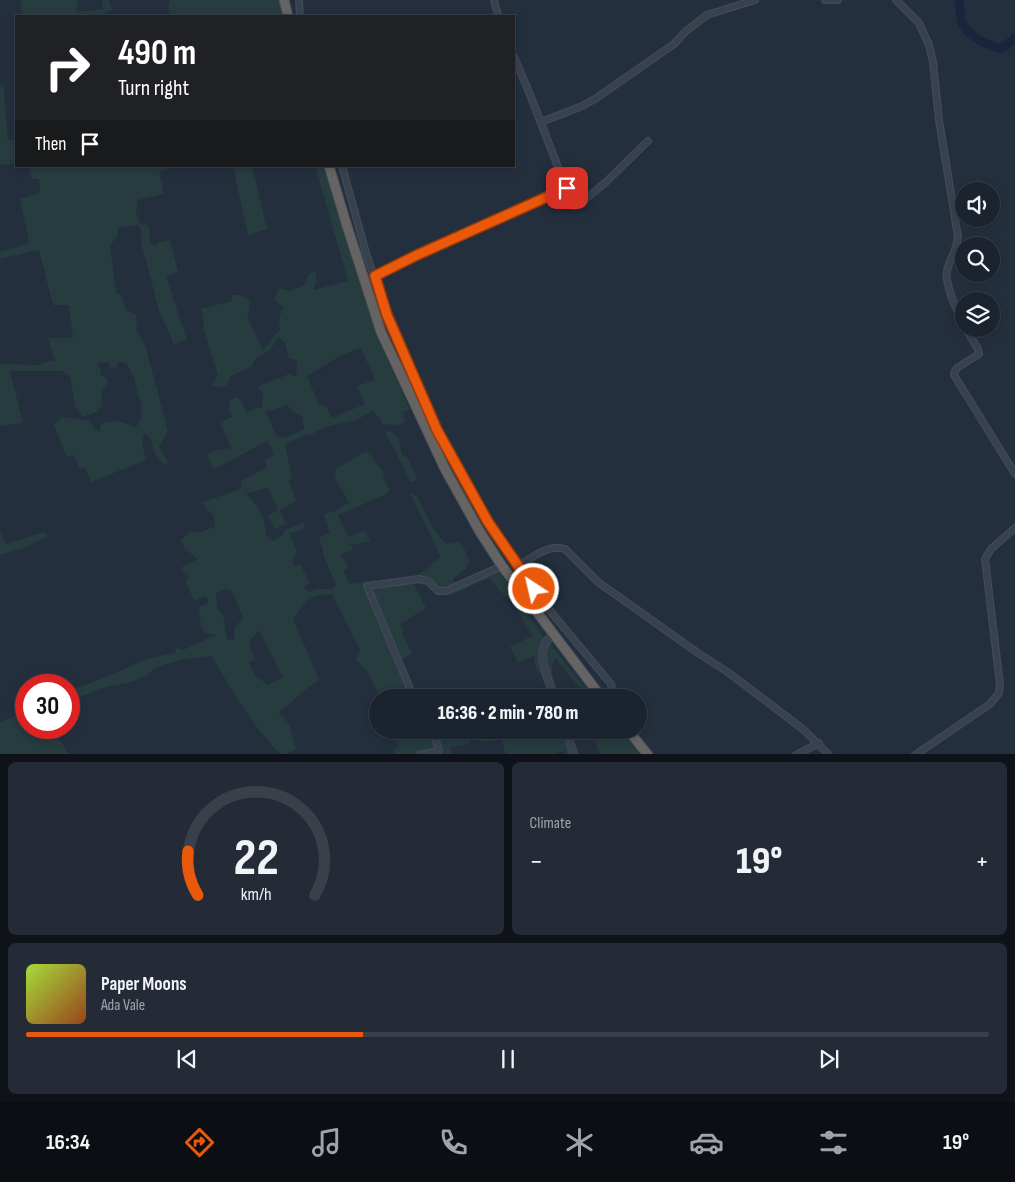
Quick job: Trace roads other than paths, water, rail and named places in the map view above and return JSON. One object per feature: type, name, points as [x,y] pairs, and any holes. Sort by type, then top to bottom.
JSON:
[{"type":"highway","points":[[284,0],[288,15]]},
{"type":"highway","points":[[329,167],[346,226],[381,332],[452,484],[502,566],[595,689]]},
{"type":"highway","points":[[636,739],[648,754]]},
{"type":"street","points":[[299,0],[300,15]]},
{"type":"street","points":[[494,0],[498,15]]},
{"type":"street","points":[[541,122],[595,99],[674,44],[702,18],[755,0]]},
{"type":"street","points":[[825,0],[838,0]]},
{"type":"street","points":[[896,0],[912,15],[924,32],[933,62],[939,120],[958,237],[955,251],[947,269],[947,280],[955,301]]},
{"type":"street","points":[[515,59],[573,206],[578,205],[606,182],[648,141]]},
{"type":"street","points":[[342,167],[387,315],[432,420],[488,522],[518,567],[541,600],[611,684],[612,689]]},
{"type":"street","points":[[375,276],[417,255],[567,188]]},
{"type":"street","points":[[971,337],[979,354],[955,371],[955,378],[1015,474]]},
{"type":"street","points":[[407,390],[418,386]]},
{"type":"street","points":[[452,484],[463,476]]},
{"type":"street","points":[[915,754],[975,715],[996,698],[999,693],[1000,685],[984,559],[991,549],[1015,528]]},
{"type":"street","points":[[518,567],[550,548],[565,550],[598,582],[691,648],[730,673],[819,743],[830,754]]},
{"type":"street","points":[[410,689],[367,586],[419,579],[428,581],[438,591],[446,591],[502,566]]},
{"type":"street","points":[[552,689],[546,672],[543,651],[553,634]]},
{"type":"street","points":[[419,754],[440,750],[436,739]]},
{"type":"street","points":[[569,739],[574,754]]},
{"type":"street","points":[[796,754],[819,743]]},
{"type":"waterway","points":[[959,0],[961,20],[967,31],[972,35],[1001,49],[1015,38]]}]
